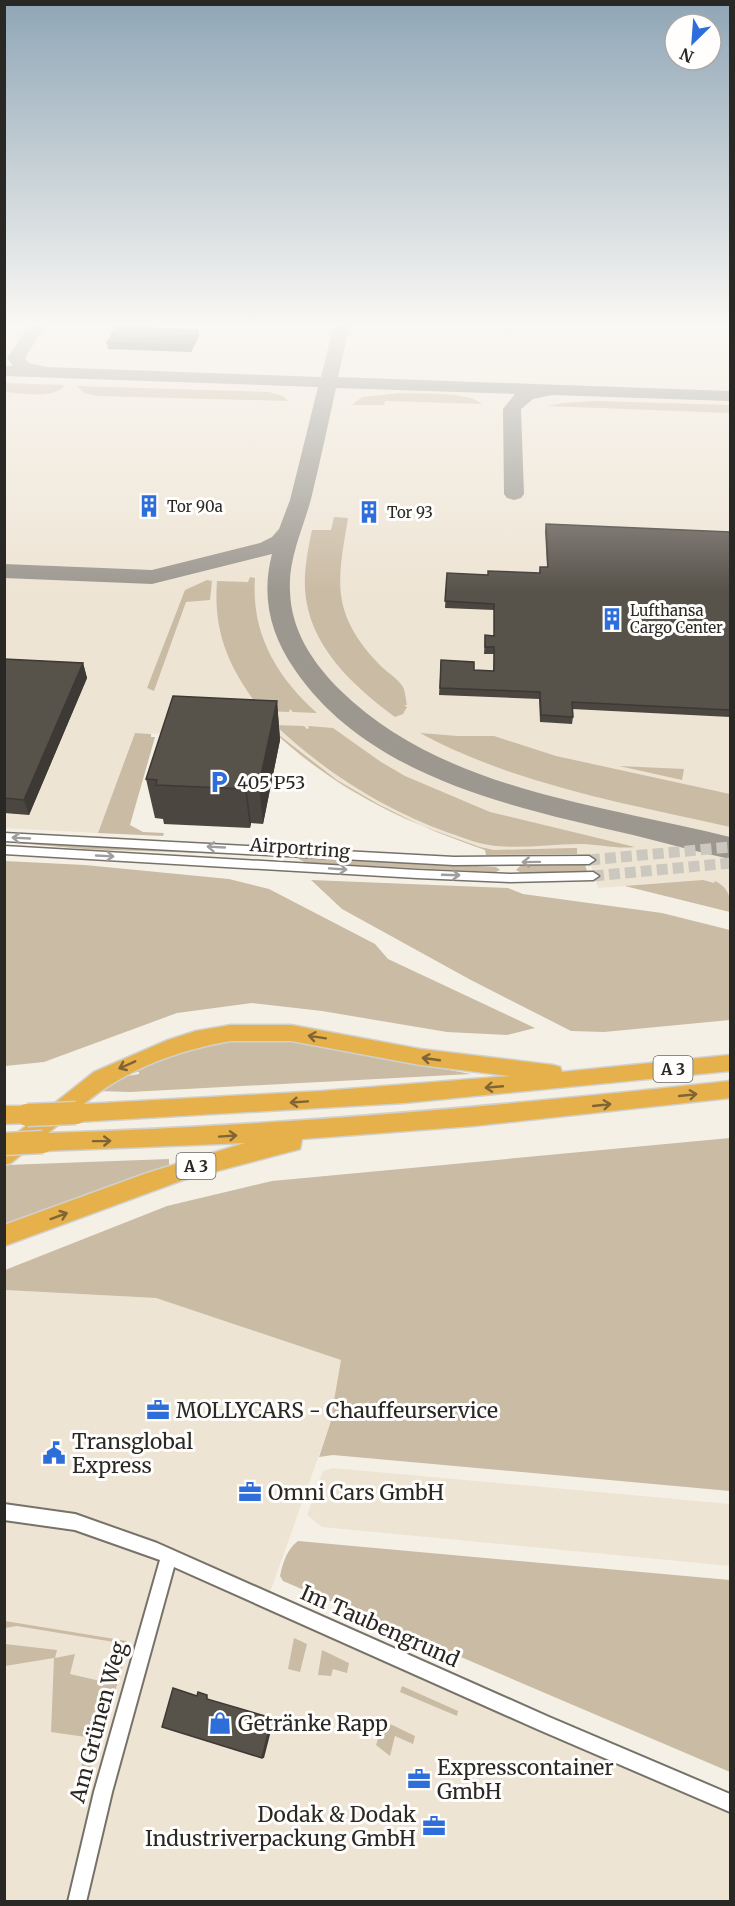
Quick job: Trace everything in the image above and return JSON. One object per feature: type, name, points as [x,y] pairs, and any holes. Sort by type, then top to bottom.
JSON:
[{"type":"highway","points":[[4,1156],[101,1078],[168,1048],[196,1039],[231,1033],[291,1033],[467,1064],[536,1072],[615,1076]]},
{"type":"highway","name":"A 3","points":[[4,1115],[228,1107],[371,1098],[730,1063]]},
{"type":"highway","name":"A 3","points":[[4,1144],[170,1140],[396,1125],[730,1090]]},
{"type":"highway","name":"A 3","points":[[4,1236],[223,1157],[257,1148],[396,1125]]},
{"type":"street","name":"Airportring","points":[[4,837],[263,849],[454,861],[589,860]]},
{"type":"street","name":"Airportring","points":[[4,850],[440,875],[510,878],[593,876]]},
{"type":"street","name":"Im Taubengrund","points":[[4,1512],[75,1522],[169,1556],[532,1718],[730,1803]]},
{"type":"street","name":"Am Grünen Weg","points":[[77,1902],[90,1842],[132,1682],[169,1556]]},
{"type":"shaded area","points":[[4,413],[730,413],[730,912],[625,886],[598,888],[589,859],[577,854],[486,855],[485,850],[404,819],[347,789],[302,757],[269,727],[165,734],[135,733],[98,833],[5,828]]},
{"type":"shaded area","points":[[334,517],[348,518],[340,577],[344,610],[361,643],[403,687],[407,705],[404,705],[407,707],[403,714],[395,717],[364,692],[335,662],[314,628],[308,609],[305,574],[312,530],[331,530]]},
{"type":"shaded area","points":[[250,577],[255,578],[257,617],[269,652],[289,684],[317,713],[293,712],[290,709],[289,712],[262,711],[233,666],[221,635],[216,600],[217,581],[248,582]]},
{"type":"shaded area","points":[[207,580],[212,581],[210,600],[186,602],[154,691],[147,688],[185,590]]},
{"type":"shaded area","points":[[266,725],[337,780],[418,824],[368,800],[342,784],[316,767]]},
{"type":"shaded area","points":[[275,725],[304,726],[307,729],[308,726],[333,728],[405,776],[490,812],[635,847],[585,844],[501,846],[469,840],[401,813],[356,788],[314,759]]},
{"type":"shaded area","points":[[135,733],[151,734],[151,737],[155,737],[130,825],[143,832],[164,833],[163,836],[98,833]]},
{"type":"shaded area","points":[[420,733],[494,736],[556,756],[730,794],[730,827],[611,800],[533,779],[457,751]]},
{"type":"shaded area","points":[[619,766],[684,769],[682,780]]},
{"type":"shaded area","points":[[425,827],[494,850],[577,848],[577,854],[486,855],[485,850]]},
{"type":"shaded area","points":[[5,842],[230,854],[84,849]]},
{"type":"shaded area","points":[[295,857],[496,867],[500,870],[496,872],[306,863]]},
{"type":"shaded area","points":[[5,861],[85,865],[229,879],[269,889],[375,944],[388,959],[535,1028],[507,1035],[447,1032],[322,1011],[252,1003],[177,1013],[44,1062],[5,1066]]},
{"type":"shaded area","points":[[585,865],[587,871],[522,873],[516,870],[520,866]]},
{"type":"shaded area","points":[[311,880],[508,888],[523,894],[662,913],[730,930],[730,1020],[604,1032],[571,1031],[469,979],[342,909]]},
{"type":"shaded area","points":[[703,880],[714,883],[715,881],[726,890],[730,912],[625,886]]},
{"type":"shaded area","points":[[235,1040],[295,1041],[471,1074],[130,1092],[97,1091],[117,1078],[139,1074],[139,1072],[124,1073],[180,1050]]},
{"type":"shaded area","points":[[730,1138],[730,1491],[333,1455],[319,1457],[330,1424],[341,1360],[156,1298],[5,1290],[5,1270],[167,1206],[272,1181]]},
{"type":"shaded area","points":[[169,1159],[169,1165],[5,1225],[6,1165]]},
{"type":"shaded area","points":[[5,1290],[156,1298],[342,1360],[330,1424],[267,1601],[730,1803],[730,1901],[5,1902]]},
{"type":"shaded area","points":[[333,1468],[730,1504],[730,1566],[322,1527],[307,1515],[323,1471]]},
{"type":"shaded area","points":[[298,1541],[730,1580],[730,1772],[283,1581],[280,1576],[284,1561],[288,1552]]},
{"type":"shaded area","points":[[5,1621],[127,1641],[126,1644],[17,1626],[5,1628]]},
{"type":"shaded area","points":[[294,1638],[307,1644],[300,1672],[288,1669]]},
{"type":"shaded area","points":[[5,1644],[57,1650],[55,1658],[75,1654],[70,1674],[109,1683],[115,1662],[123,1665],[85,1790],[78,1790],[86,1737],[51,1732],[54,1658],[5,1666]]},
{"type":"shaded area","points":[[322,1650],[349,1663],[347,1673],[333,1669],[331,1676],[318,1675]]},
{"type":"shaded area","points":[[402,1686],[458,1711],[457,1716],[400,1692]]},
{"type":"shaded area","points":[[384,1721],[415,1736],[413,1744],[395,1736],[390,1756],[376,1745]]},
{"type":"building","name":"Lufthansa Cargo Center","points":[[546,524],[730,532],[730,710],[572,702],[573,717],[541,715],[540,692],[440,688],[441,660],[474,662],[474,670],[494,671],[494,647],[485,647],[485,635],[494,636],[494,604],[445,601],[447,573],[488,575],[488,571],[540,573],[540,567],[548,567]]},
{"type":"building","points":[[4,659],[83,663],[24,800],[4,798]]},
{"type":"building","points":[[173,696],[277,701],[259,785],[246,784],[245,789],[156,785],[157,780],[146,779]]},
{"type":"building","name":"Getränke Rapp","points":[[173,1688],[197,1696],[198,1692],[207,1695],[207,1699],[272,1718],[262,1758],[162,1727]]},
{"type":"taxiway","points":[[321,413],[300,500],[282,557],[278,580],[279,605],[285,629],[296,652],[317,682],[345,710],[377,734],[410,754],[446,771],[483,785],[560,808],[730,848]]},
{"type":"taxiway","points":[[512,413],[514,494]]},
{"type":"taxiway","points":[[4,571],[152,577],[268,548],[280,542],[289,532]]},
{"type":"tunnel","points":[[589,860],[730,847]]},
{"type":"tunnel","points":[[593,876],[730,863]]},
{"type":"place","name":"Tor 90a","points":[[149,506]]},
{"type":"place","name":"Tor 93","points":[[369,512]]},
{"type":"place","name":"Lufthansa Cargo Center","points":[[612,619]]},
{"type":"place","name":"405 P53","points":[[219,782]]},
{"type":"place","name":"MOLLYCARS - Chauffeurservice","points":[[158,1410]]},
{"type":"place","name":"Transglobal Express","points":[[54,1453]]},
{"type":"place","name":"Omni Cars GmbH","points":[[250,1492]]},
{"type":"place","name":"Getränke Rapp","points":[[220,1723]]},
{"type":"place","name":"Expresscontainer GmbH","points":[[419,1779]]},
{"type":"place","name":"Dodak & Dodak Industriverpackung GmbH","points":[[434,1826]]}]
